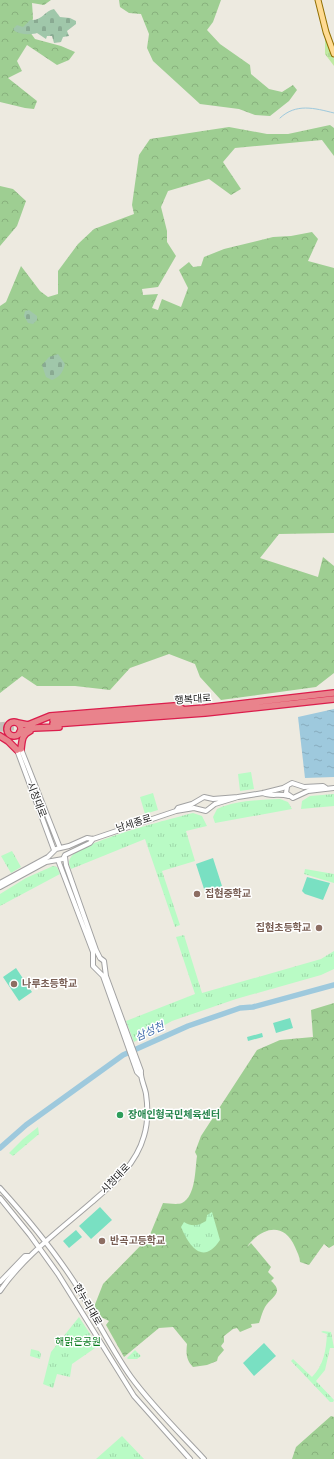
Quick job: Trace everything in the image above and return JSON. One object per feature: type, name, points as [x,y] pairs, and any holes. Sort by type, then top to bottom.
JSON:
[{"type":"highway","name":"행복대로","points":[[188,712],[334,693]]},
{"type":"highway","name":"행복대로","points":[[52,722],[334,699]]},
{"type":"highway","points":[[0,725],[14,722],[28,725],[52,722]]},
{"type":"highway","points":[[14,722],[21,727],[19,750]]},
{"type":"highway","points":[[14,722],[6,729],[19,750]]},
{"type":"highway","points":[[0,732],[15,736],[52,722]]},
{"type":"highway","points":[[19,750],[22,738],[26,733],[52,722]]},
{"type":"highway","points":[[0,736],[19,750]]},
{"type":"main road","points":[[318,0],[326,32],[334,54]]},
{"type":"street","name":"시청대로","points":[[19,750],[65,856]]},
{"type":"street","name":"시청대로","points":[[19,750],[54,851],[54,857],[58,860]]},
{"type":"street","points":[[238,797],[212,807],[206,811],[200,809],[199,801],[204,798],[238,797],[263,793],[287,787],[292,783],[304,787],[323,786],[326,788]]},
{"type":"street","points":[[298,785],[300,790],[299,795]]},
{"type":"street","points":[[287,787],[286,791],[288,796]]},
{"type":"street","points":[[263,793],[266,795],[281,794],[293,798],[326,788],[334,788]]},
{"type":"street","points":[[209,798],[212,807]]},
{"type":"street","name":"남세종로","points":[[54,851],[87,838],[93,838],[176,811],[199,801]]},
{"type":"street","name":"남세종로","points":[[176,811],[194,808],[200,809]]},
{"type":"street","name":"남세종로","points":[[58,860],[90,842],[93,838]]},
{"type":"street","points":[[0,883],[54,851]]},
{"type":"street","points":[[0,887],[27,872],[58,860],[94,952],[93,966],[98,970],[104,967],[104,961],[100,958],[66,865],[65,856]]},
{"type":"street","points":[[93,960],[100,958]]},
{"type":"street","name":"시청대로","points":[[104,967],[124,1034]]},
{"type":"street","name":"시청대로","points":[[0,1291],[30,1256],[40,1249],[115,1182],[139,1151],[147,1123],[145,1090],[104,981],[98,970]]},
{"type":"street","name":"한누리대로","points":[[0,1188],[46,1243],[79,1291],[134,1382],[154,1408],[204,1459]]},
{"type":"street","name":"한누리대로","points":[[0,1198],[40,1249],[79,1306],[134,1396],[190,1459]]},
{"type":"street","name":"시청대로","points":[[0,1282],[25,1256],[30,1256]]},
{"type":"green space","points":[[0,0],[51,0],[44,5],[32,3],[33,18],[30,32],[35,39],[61,46],[75,52],[69,60],[57,65],[27,45],[17,61],[22,71],[8,78],[37,101],[34,109],[0,102]]},
{"type":"green space","points":[[119,0],[221,0],[213,22],[207,30],[220,44],[250,65],[251,74],[269,89],[282,92],[293,85],[297,90],[289,101],[270,116],[255,115],[239,109],[200,104],[153,61],[147,48],[149,34],[141,14],[129,13],[120,7]]},
{"type":"green space","points":[[54,9],[60,17],[70,18],[76,21],[76,24],[67,31],[69,36],[63,37],[61,42],[54,43],[52,36],[47,36],[46,39],[37,33],[21,33],[13,29],[17,25],[23,27],[30,20],[38,19]]},
{"type":"green space","points":[[325,35],[334,59],[334,66],[325,54]]},
{"type":"green space","points":[[330,125],[334,128],[334,156],[322,140],[235,148],[223,162],[241,189],[231,195],[209,179],[168,191],[161,207],[167,231],[167,242],[176,256],[158,287],[142,289],[143,295],[158,294],[152,308],[158,310],[162,299],[181,307],[188,288],[179,270],[189,262],[193,267],[201,266],[204,257],[224,249],[273,237],[291,236],[312,232],[318,239],[308,261],[334,268],[334,533],[279,534],[260,558],[318,577],[323,557],[334,566],[334,673],[316,687],[221,700],[200,677],[195,664],[169,654],[130,668],[110,690],[75,686],[37,686],[22,676],[0,693],[0,306],[6,302],[21,266],[40,291],[48,297],[58,294],[58,271],[78,244],[94,229],[134,214],[132,205],[139,155],[150,139],[229,127],[267,134],[288,134]]},
{"type":"green space","points":[[0,186],[13,189],[26,201],[17,226],[0,246]]},
{"type":"green space","points":[[29,310],[37,316],[37,320],[33,324],[28,323],[24,316],[25,311]]},
{"type":"green space","points":[[58,354],[65,364],[61,374],[52,380],[46,377],[42,365],[49,357]]},
{"type":"green space","points":[[251,772],[254,789],[240,791],[238,774]]},
{"type":"green space","points":[[153,793],[158,810],[145,814],[140,797]]},
{"type":"green space","points":[[334,794],[334,806],[301,809],[302,801],[310,796]]},
{"type":"green space","points":[[280,799],[288,802],[292,809],[215,823],[213,817],[217,809],[224,806],[248,801]]},
{"type":"green space","points":[[193,813],[202,816],[207,826],[186,831],[195,861],[162,871],[180,925],[175,927],[145,839],[71,869],[70,868],[70,858],[92,844],[128,831]]},
{"type":"green space","points":[[12,851],[21,867],[11,873],[1,856]]},
{"type":"green space","points":[[213,858],[222,886],[205,892],[196,864]]},
{"type":"green space","points":[[53,866],[57,867],[60,874],[0,906],[0,894],[26,878]]},
{"type":"green space","points":[[305,869],[334,874],[334,883],[304,874]]},
{"type":"green space","points":[[307,877],[330,883],[323,900],[305,894],[302,891]]},
{"type":"green space","points":[[184,935],[202,993],[321,959],[334,951],[334,969],[321,975],[236,999],[172,1021],[134,1042],[126,1021],[195,994],[176,937]]},
{"type":"green space","points":[[16,968],[32,992],[19,1001],[3,977]]},
{"type":"green space","points":[[334,1003],[334,1245],[329,1248],[324,1244],[309,1265],[300,1262],[300,1258],[290,1239],[285,1233],[279,1230],[265,1231],[253,1240],[247,1247],[251,1243],[271,1267],[268,1272],[274,1278],[271,1281],[275,1285],[277,1292],[265,1307],[259,1323],[251,1324],[252,1327],[240,1332],[237,1328],[233,1329],[224,1336],[224,1342],[221,1346],[224,1350],[218,1357],[217,1361],[207,1365],[193,1367],[187,1356],[187,1344],[173,1327],[159,1328],[124,1357],[106,1325],[109,1321],[101,1317],[94,1307],[103,1284],[149,1237],[163,1203],[180,1204],[187,1200],[194,1182],[197,1156],[195,1152],[201,1136],[257,1050],[280,1040],[313,1037],[311,1010]]},
{"type":"green space","points":[[290,1018],[293,1028],[276,1033],[273,1023]]},
{"type":"green space","points":[[262,1033],[263,1037],[248,1041],[247,1037]]},
{"type":"green space","points":[[38,1127],[39,1134],[13,1156],[9,1153],[23,1139]]},
{"type":"green space","points":[[100,1207],[112,1220],[91,1239],[79,1226]]},
{"type":"green space","points":[[212,1212],[220,1240],[214,1248],[208,1252],[202,1252],[192,1246],[181,1227],[184,1222],[192,1225],[203,1223],[206,1221],[207,1215]]},
{"type":"green space","points":[[76,1230],[82,1237],[69,1248],[63,1241]]},
{"type":"green space","name":"해맑은공원","points":[[79,1317],[98,1346],[72,1364],[70,1377],[57,1374],[53,1388],[43,1384],[51,1352]]},
{"type":"green space","points":[[321,1332],[331,1332],[334,1348],[330,1348],[325,1370],[316,1381],[334,1400],[333,1402],[330,1402],[291,1361],[293,1359],[312,1377],[322,1362],[325,1351],[327,1334]]},
{"type":"green space","points":[[264,1343],[276,1356],[254,1376],[243,1363]]},
{"type":"green space","points":[[31,1349],[39,1351],[41,1354],[40,1359],[30,1356]]},
{"type":"green space","points":[[135,1350],[141,1356],[137,1359],[128,1359],[127,1358]]},
{"type":"green space","points":[[331,1416],[334,1417],[334,1459],[292,1459],[296,1447]]},
{"type":"green space","points":[[122,1436],[144,1459],[96,1459]]},
{"type":"water","points":[[334,709],[334,777],[305,778],[298,717]]},
{"type":"waterway","points":[[280,118],[292,110],[306,108],[334,113]]},
{"type":"waterway","name":"삼성천","points":[[0,1148],[26,1125],[123,1055],[188,1026],[240,1008],[253,1007],[334,985]]},
{"type":"tunnel","points":[[0,725],[23,723]]},
{"type":"tunnel","points":[[0,729],[30,726]]},
{"type":"place","name":"집현중학교","points":[[197,894]]},
{"type":"place","name":"집현초등학교","points":[[319,928]]},
{"type":"place","name":"나루초등학교","points":[[14,984]]},
{"type":"place","name":"장애인형국민체육센터","points":[[120,1115]]},
{"type":"place","name":"반곡고등학교","points":[[102,1241]]}]
